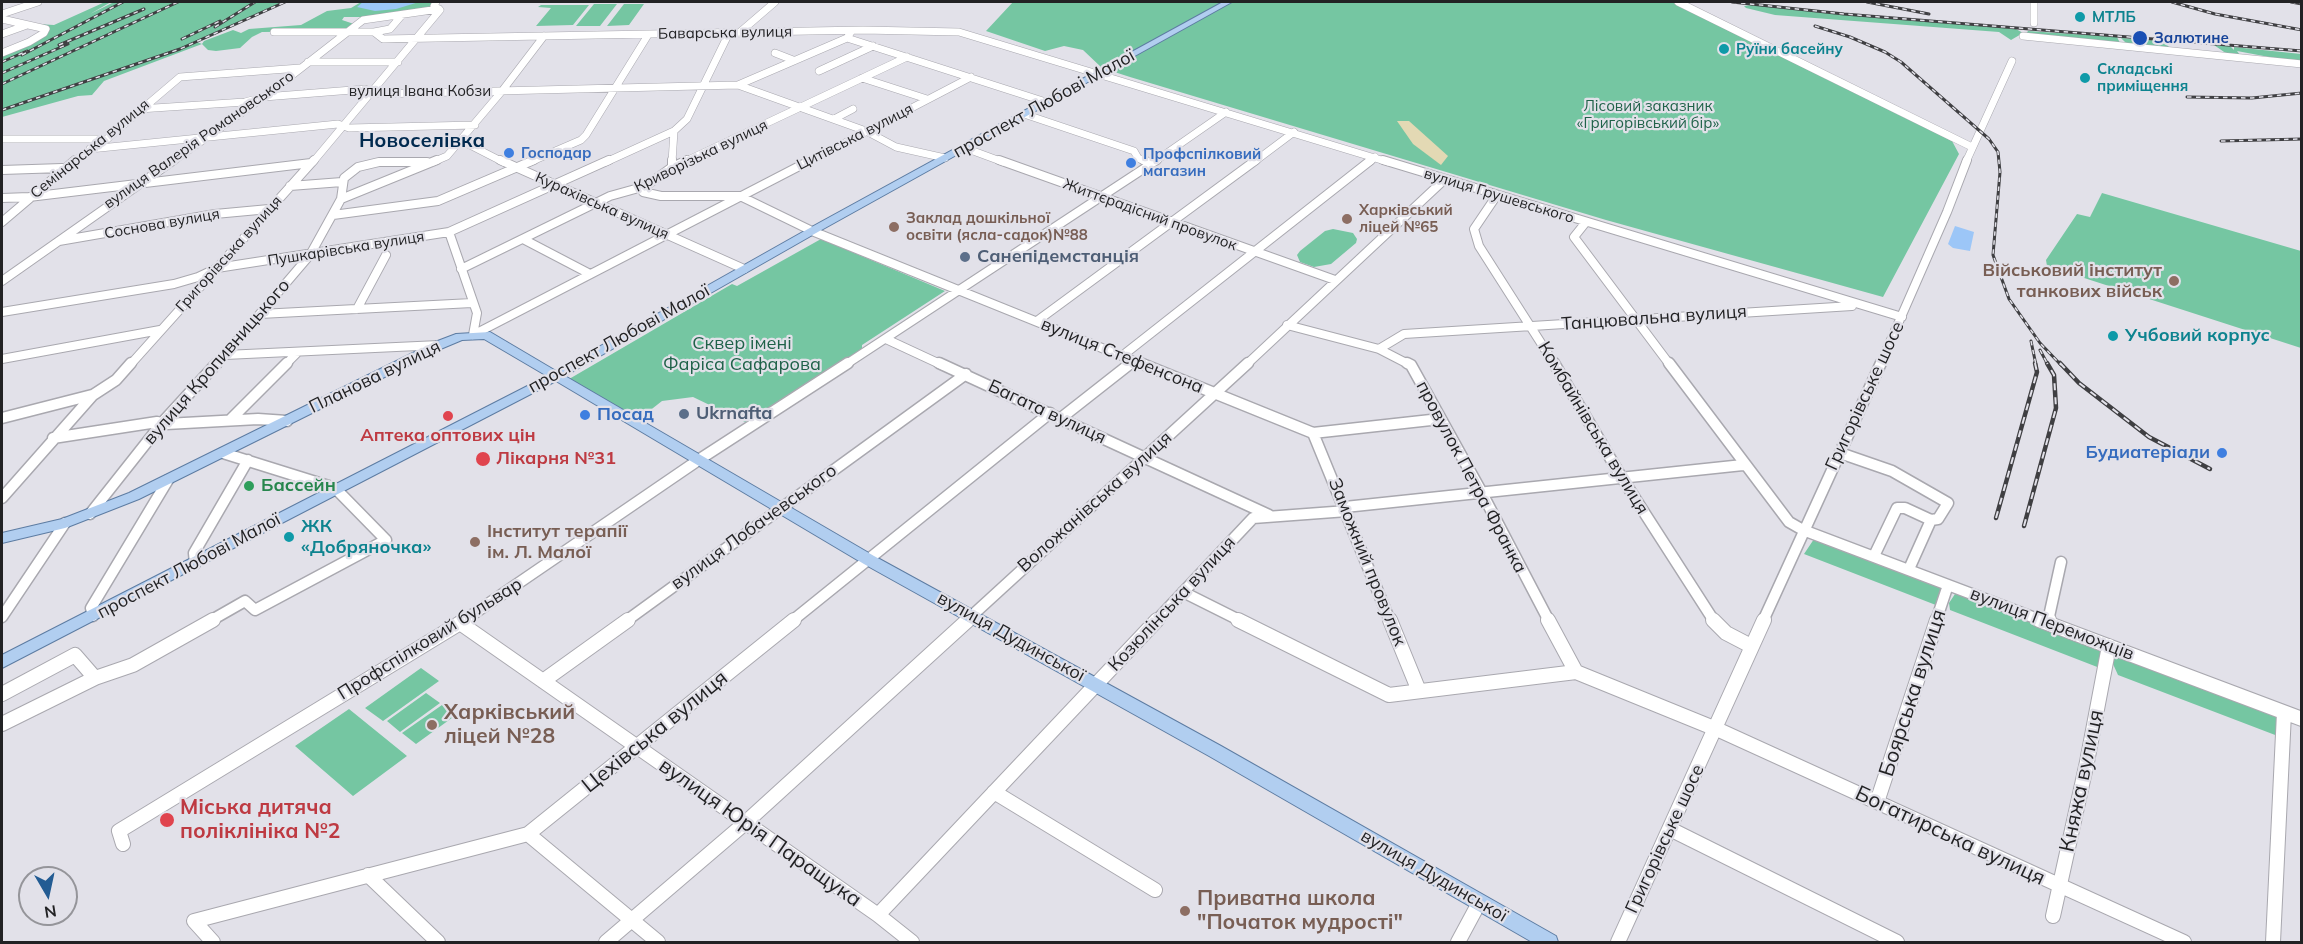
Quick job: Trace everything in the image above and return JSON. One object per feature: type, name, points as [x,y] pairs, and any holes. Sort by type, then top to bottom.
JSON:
[{"type":"main road","name":"проспект Любові Малої","points":[[2,662],[195,564],[335,488],[555,377],[812,231],[1228,2]]},
{"type":"main road","name":"вулиця Дудинської","points":[[473,335],[492,338],[622,417],[783,507],[869,560],[1096,684],[1549,942]]},
{"type":"main road","name":"Планова вулиця","points":[[2,538],[65,523],[90,514],[224,453],[439,345],[473,335]]},
{"type":"street","points":[[2,14],[38,2]]},
{"type":"street","points":[[436,2],[434,6],[439,9]]},
{"type":"street","points":[[739,33],[774,2]]},
{"type":"street","points":[[1678,2],[1972,147]]},
{"type":"street","points":[[2034,2],[2034,23]]},
{"type":"street","name":"вулиця Валерія Романовського","points":[[2,281],[264,97],[363,20],[439,9]]},
{"type":"street","name":"Григорівська вулиця","points":[[2,498],[93,395],[116,380],[345,126],[418,39],[439,9]]},
{"type":"street","name":"вулиця Валерія Романовського","points":[[374,32],[390,29],[402,15]]},
{"type":"street","points":[[2,19],[46,29],[44,33],[29,42],[2,53]]},
{"type":"street","points":[[2,34],[28,25]]},
{"type":"street","name":"Баварська вулиця","points":[[274,32],[374,32],[382,39],[418,39],[938,30],[959,32],[1098,74]]},
{"type":"street","points":[[738,85],[847,38],[851,31]]},
{"type":"street","points":[[672,167],[674,131],[687,119],[729,33]]},
{"type":"street","points":[[333,215],[438,201],[581,140],[648,35]]},
{"type":"street","points":[[341,199],[447,156],[475,125],[544,36]]},
{"type":"street","points":[[2023,36],[2301,64]]},
{"type":"street","points":[[847,38],[1046,102]]},
{"type":"street","points":[[819,71],[873,46]]},
{"type":"street","points":[[775,53],[793,60]]},
{"type":"street","name":"Криворізька вулиця","points":[[462,269],[610,196],[646,186],[672,167],[907,57]]},
{"type":"street","name":"Григорівське шосе","points":[[1618,942],[1716,729],[1803,530],[1902,317],[1972,147],[2012,61]]},
{"type":"street","points":[[308,62],[398,62]]},
{"type":"street","name":"Семінарська вулиця","points":[[2,222],[63,168],[107,139],[139,109],[180,77],[300,68]]},
{"type":"street","name":"вулиця Грушевського","points":[[1098,74],[1902,317]]},
{"type":"street","name":"Цитівська вулиця","points":[[740,196],[971,77]]},
{"type":"street","points":[[862,78],[927,99]]},
{"type":"street","points":[[738,85],[866,131],[896,147],[945,158]]},
{"type":"street","name":"вулиця Івана Кобзи","points":[[139,109],[245,102],[264,97],[365,89],[378,94],[738,85]]},
{"type":"street","points":[[127,121],[159,108]]},
{"type":"street","points":[[834,119],[853,109]]},
{"type":"street","name":"Профспілковий бульвар","points":[[123,844],[119,831],[460,623],[700,459],[1102,198],[1226,112]]},
{"type":"street","points":[[1024,114],[1134,151],[1138,158],[1151,163]]},
{"type":"street","points":[[90,150],[338,124],[349,128],[475,125]]},
{"type":"street","name":"Пушкарівська вулиця","points":[[2,312],[174,284],[198,277],[217,268],[448,232],[674,131]]},
{"type":"street","points":[[1037,321],[1294,132]]},
{"type":"street","points":[[2,139],[107,139]]},
{"type":"street","name":"Курахівська вулиця","points":[[462,141],[517,168],[744,269]]},
{"type":"street","name":"Життєрадісний провулок","points":[[965,148],[1335,280]]},
{"type":"street","points":[[1122,356],[1375,157]]},
{"type":"street","points":[[342,182],[358,166],[379,162],[435,162]]},
{"type":"street","points":[[2,198],[29,197],[311,163]]},
{"type":"street","points":[[2,170],[63,168]]},
{"type":"street","name":"Воложанівська вулиця","points":[[606,942],[744,824],[1214,395],[1445,179]]},
{"type":"street","points":[[341,199],[344,188],[342,182]]},
{"type":"street","points":[[290,186],[342,182]]},
{"type":"street","points":[[646,186],[643,192],[661,196],[740,196]]},
{"type":"street","name":"Комбайнівська вулиця","points":[[1497,195],[1474,229],[1479,246],[1532,326],[1622,478],[1709,616],[1726,633],[1751,646]]},
{"type":"street","name":"вулиця Стефенсона","points":[[740,196],[812,231],[1313,433],[1440,419]]},
{"type":"street","name":"Планова вулиця","points":[[473,335],[740,196]]},
{"type":"street","name":"вулиця Кропивницького","points":[[90,514],[162,423],[225,355],[310,255],[341,199]]},
{"type":"street","name":"Соснова вулиця","points":[[55,242],[215,214],[269,209]]},
{"type":"street","name":"вулиця Переможців","points":[[1586,222],[1574,237],[1743,465],[1789,522],[1803,530],[2301,719]]},
{"type":"street","points":[[448,232],[477,313],[473,335]]},
{"type":"street","points":[[523,239],[590,274]]},
{"type":"street","points":[[357,309],[386,255]]},
{"type":"street","points":[[260,314],[472,303]]},
{"type":"street","name":"Танцювальна вулиця","points":[[1379,348],[1404,334],[1862,305]]},
{"type":"street","name":"провулок Петра Франка","points":[[1287,325],[1379,348],[1411,365],[1482,493],[1576,672]]},
{"type":"street","points":[[2,359],[160,330]]},
{"type":"street","name":"Багата вулиця","points":[[886,339],[1272,517]]},
{"type":"street","points":[[225,355],[439,345]]},
{"type":"street","points":[[230,420],[298,352]]},
{"type":"street","name":"Цехівська вулиця","points":[[213,942],[194,921],[528,834],[869,560],[1056,416],[1134,361]]},
{"type":"street","name":"вулиця Лобачевського","points":[[543,681],[966,374]]},
{"type":"street","points":[[2,418],[93,395]]},
{"type":"street","points":[[53,438],[113,427],[162,423],[230,420],[287,421]]},
{"type":"street","name":"Заможний провулок","points":[[1313,433],[1419,692]]},
{"type":"street","points":[[2,724],[95,678],[133,665],[245,601],[255,610],[386,540],[335,488],[224,453]]},
{"type":"street","points":[[1840,453],[1892,471],[1945,501],[1947,505],[1938,519],[1931,520],[1905,508],[1897,508],[1874,556]]},
{"type":"street","points":[[195,564],[194,553],[248,460]]},
{"type":"street","name":"Козюлінська вулиця","points":[[878,915],[1253,518],[1743,465]]},
{"type":"street","points":[[93,616],[91,608],[168,480]]},
{"type":"street","points":[[1909,569],[1931,520]]},
{"type":"street","points":[[2,617],[65,523]]},
{"type":"street","points":[[2048,623],[2061,562]]},
{"type":"street","name":"Боярська вулиця","points":[[1877,802],[1948,585]]},
{"type":"street","points":[[1183,592],[1389,695],[1576,672]]},
{"type":"street","name":"вулиця Юрія Паращука","points":[[460,623],[744,824],[878,915],[912,942]]},
{"type":"street","name":"Княжа вулиця","points":[[2053,916],[2087,762],[2109,646]]},
{"type":"street","points":[[2,694],[75,655],[95,678]]},
{"type":"street","name":"Богатирська вулиця","points":[[1576,672],[1716,729],[2184,942]]},
{"type":"street","points":[[2273,942],[2284,713]]},
{"type":"street","points":[[994,792],[1155,890]]},
{"type":"street","points":[[1670,829],[1897,942]]},
{"type":"street","points":[[528,834],[658,942]]},
{"type":"street","points":[[368,875],[438,942]]},
{"type":"street","points":[[1458,942],[1479,903]]},
{"type":"green space","points":[[105,2],[111,2],[90,14],[114,2],[284,2],[197,42],[202,44],[104,81],[92,95],[78,96],[2,117],[2,53],[44,33],[37,24],[54,25]]},
{"type":"green space","points":[[361,2],[433,2],[430,8],[389,17],[344,17],[342,20],[357,25],[353,31],[262,32],[252,37],[240,48],[216,51],[208,50],[202,44],[204,41],[233,30],[241,33],[249,29],[301,25],[327,11],[351,8]]},
{"type":"green space","name":"Лісовий заказник «Григорівський бір»","points":[[1013,2],[1672,2],[1952,141],[1959,154],[1883,297],[1606,220],[1130,77],[1102,68],[1083,50],[1064,46],[1045,51],[986,31]]},
{"type":"green space","points":[[594,4],[617,4],[600,26],[576,26]]},
{"type":"green space","points":[[624,4],[644,4],[629,25],[607,26]]},
{"type":"green space","points":[[541,5],[589,5],[573,25],[536,26],[551,8],[538,7]]},
{"type":"green space","points":[[1744,6],[2016,29],[2023,33],[2011,40],[1999,32],[1775,15]]},
{"type":"green space","points":[[2028,31],[2117,37],[2120,43],[2126,43],[2121,38],[2163,41],[2172,50],[2025,35]]},
{"type":"green space","points":[[2214,45],[2230,46],[2234,50],[2234,47],[2301,54],[2301,63],[2237,51],[2240,55],[2227,54]]},
{"type":"green space","points":[[2102,193],[2301,251],[2301,348],[2047,266],[2046,260],[2077,214],[2090,217]]},
{"type":"green space","points":[[1333,229],[1353,233],[1357,239],[1356,243],[1331,264],[1314,267],[1300,262],[1297,255],[1300,251],[1325,231]]},
{"type":"green space","name":"Сквер імені Фаріса Сафарова","points":[[821,239],[945,291],[862,345],[862,349],[747,423],[693,397],[662,401],[648,412],[622,417],[564,382],[732,284],[737,286]]},
{"type":"green space","points":[[1814,539],[1948,585],[1941,607],[1804,554]]},
{"type":"green space","points":[[1964,591],[2109,646],[2105,670],[1950,610],[1949,603],[1955,594]]},
{"type":"green space","points":[[2114,654],[2284,719],[2283,738],[2118,675],[2113,664]]},
{"type":"green space","points":[[421,668],[439,681],[383,721],[365,708]]},
{"type":"green space","points":[[426,693],[440,703],[400,732],[387,721]]},
{"type":"green space","points":[[442,705],[456,715],[416,744],[402,733]]},
{"type":"green space","points":[[349,709],[407,756],[353,796],[295,746]]},
{"type":"sand","points":[[1397,121],[1409,121],[1448,156],[1441,165],[1413,144]]},
{"type":"water","points":[[363,2],[419,2],[396,9],[375,11],[357,7]]},
{"type":"water","points":[[1955,226],[1974,232],[1970,251],[1953,248],[1948,244]]},
{"type":"railway","points":[[22,55],[123,2]]},
{"type":"railway","points":[[2,84],[178,2]]},
{"type":"railway","points":[[215,27],[255,2]]},
{"type":"railway","points":[[2,110],[180,49],[285,2]]},
{"type":"railway","points":[[1732,2],[1844,14],[2302,51]]},
{"type":"railway","points":[[1867,2],[1929,14]]},
{"type":"railway","points":[[2172,2],[2215,14],[2302,30]]},
{"type":"railway","points":[[2291,2],[2302,4]]},
{"type":"railway","points":[[59,45],[144,9]]},
{"type":"railway","points":[[182,39],[220,21]]},
{"type":"railway","points":[[1815,26],[1850,37],[1885,52],[1901,62],[1989,139],[1998,152],[2000,172],[1993,255],[2009,299],[2040,343],[2061,365]]},
{"type":"railway","points":[[2,73],[68,44]]},
{"type":"railway","points":[[2,62],[27,51]]},
{"type":"railway","points":[[2187,97],[2252,98],[2302,93]]},
{"type":"railway","points":[[2221,141],[2302,139]]},
{"type":"railway","points":[[2031,341],[2036,365]]},
{"type":"railway","points":[[2040,350],[2048,365]]},
{"type":"railway","points":[[1996,518],[2037,372],[2035,363]]},
{"type":"railway","points":[[2024,526],[2056,408],[2054,375],[2047,363]]},
{"type":"railway","points":[[2060,363],[2079,383],[2149,437],[2210,469]]},
{"type":"place","name":"МТЛБ","points":[[2080,17]]},
{"type":"place","name":"Залютине","points":[[2140,38]]},
{"type":"place","name":"Руїни басейну","points":[[1724,49]]},
{"type":"place","name":"Складські приміщення","points":[[2085,78]]},
{"type":"place","name":"Господар","points":[[509,153]]},
{"type":"place","name":"Профспілковий магазин","points":[[1131,163]]},
{"type":"place","name":"Харківський ліцей №65","points":[[1347,219]]},
{"type":"place","name":"Заклад дошкільної освіти (ясла-садок)№88","points":[[894,227]]},
{"type":"place","name":"Санепідемстанція","points":[[965,257]]},
{"type":"place","name":"Військовий інститут танкових військ","points":[[2174,281]]},
{"type":"place","name":"Учбовий корпус","points":[[2113,336]]},
{"type":"place","name":"Ukrnafta","points":[[684,414]]},
{"type":"place","name":"Посад","points":[[585,415]]},
{"type":"place","name":"Аптека оптових цін","points":[[448,416]]},
{"type":"place","name":"Будиатеріали","points":[[2222,453]]},
{"type":"place","name":"Лікарня №31","points":[[483,459]]},
{"type":"place","name":"Бассейн","points":[[249,486]]},
{"type":"place","name":"ЖК «Добряночка»","points":[[289,537]]},
{"type":"place","name":"Інститут терапії ім. Л. Малої","points":[[475,542]]},
{"type":"place","name":"Харківський ліцей №28","points":[[432,725]]},
{"type":"place","name":"Міська дитяча поліклініка №2","points":[[167,820]]},
{"type":"place","name":"Приватна школа \"Початок мудрості\"","points":[[1185,911]]},
{"type":"district","name":"Новоселівка","points":[[422,141]]}]
